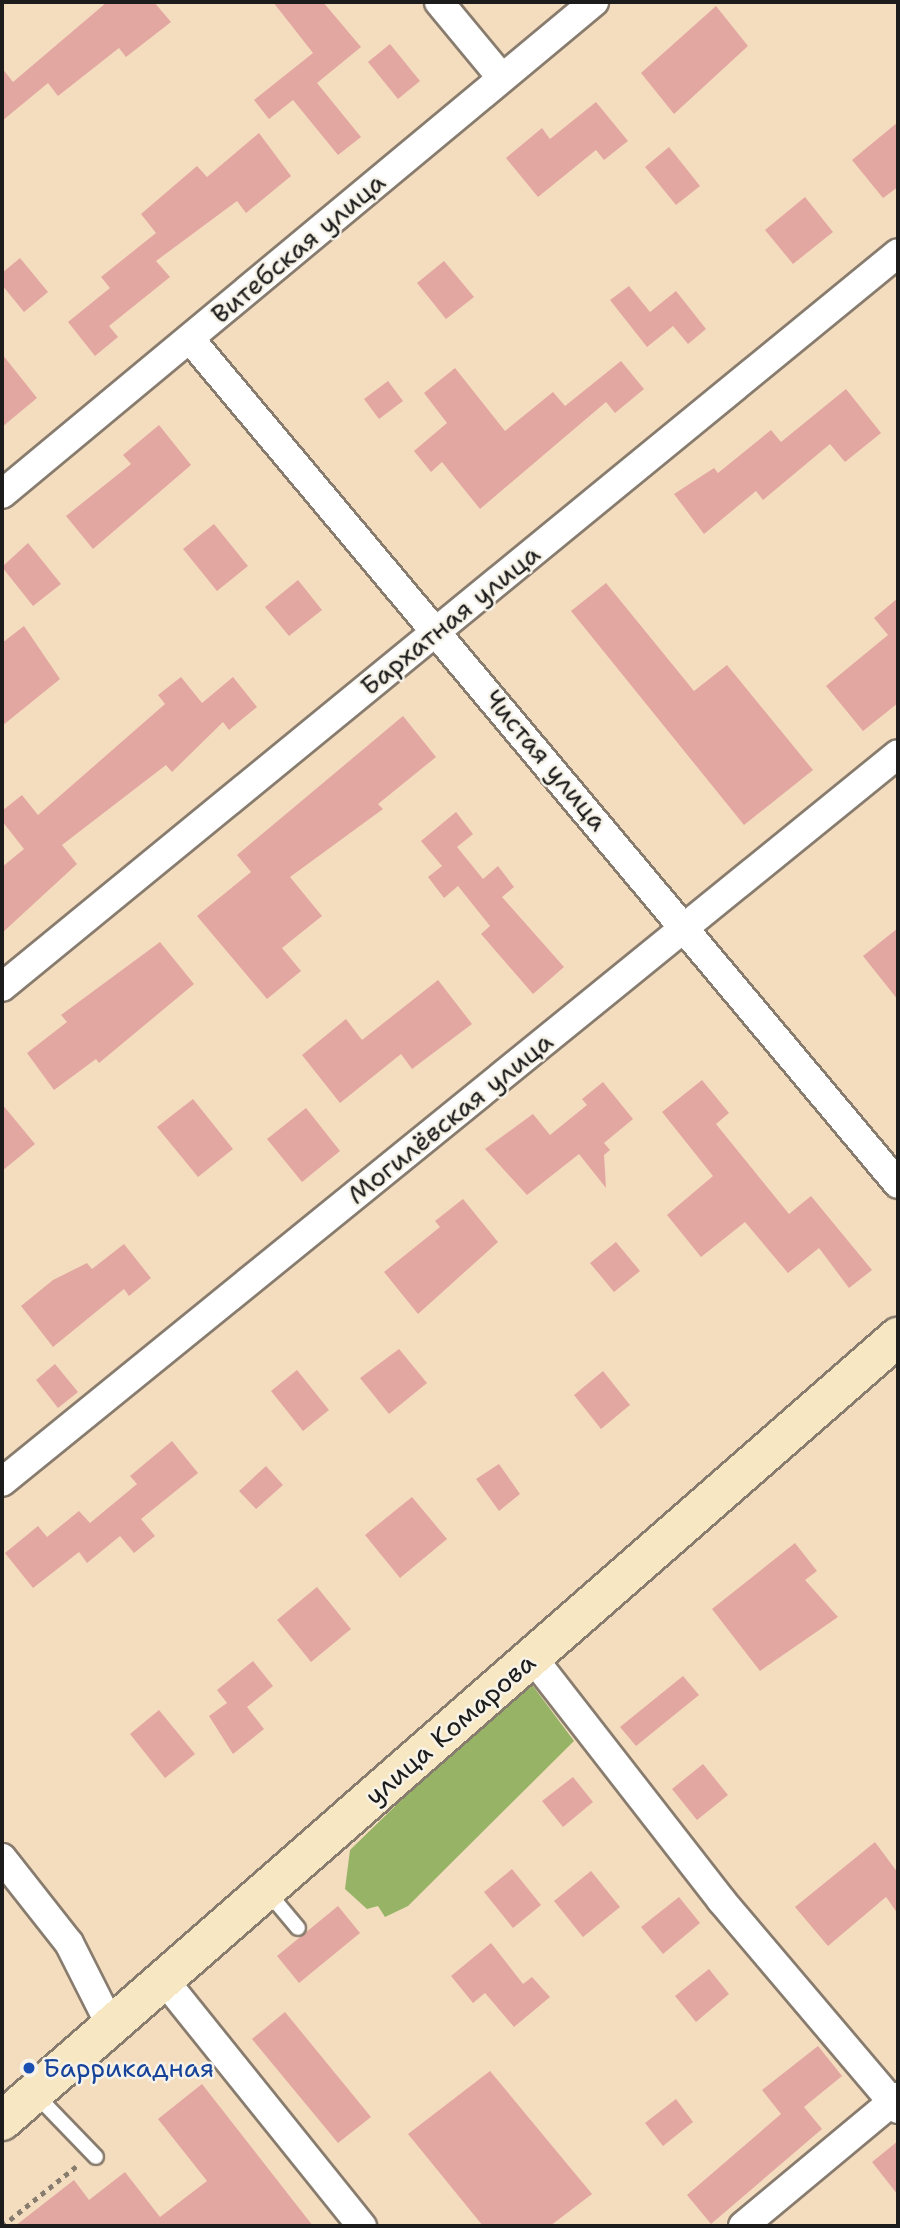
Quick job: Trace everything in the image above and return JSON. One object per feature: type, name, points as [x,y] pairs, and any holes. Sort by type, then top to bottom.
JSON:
[{"type":"street","points":[[439,2],[501,77]]},
{"type":"street","name":"Витебская улица","points":[[2,494],[594,2]]},
{"type":"street","name":"Бархатная улица","points":[[2,987],[898,253]]},
{"type":"street","name":"Чистая улица","points":[[190,339],[438,631],[898,1184]]},
{"type":"street","name":"Могилёвская улица","points":[[2,1482],[898,754]]},
{"type":"street","name":"улица Комарова","points":[[2,2121],[898,1337]]},
{"type":"street","points":[[532,1657],[721,1900],[896,2102],[743,2226]]},
{"type":"street","points":[[2,1858],[69,1943],[111,2026]]},
{"type":"street","points":[[164,1980],[362,2226]]},
{"type":"lane","points":[[266,1890],[298,1928]]},
{"type":"lane","points":[[34,2094],[93,2156]]},
{"type":"path","points":[[2,2226],[93,2156]]},
{"type":"green space","points":[[527,1678],[574,1741],[408,1906],[385,1917],[378,1906],[367,1909],[345,1889],[350,1850]]},
{"type":"building","points":[[107,2],[154,2],[171,22],[126,57],[119,48],[58,96],[48,83],[2,121],[2,68],[13,82]]},
{"type":"building","points":[[273,2],[323,2],[361,47],[317,83],[361,137],[338,155],[293,100],[269,119],[254,100],[313,53]]},
{"type":"building","points":[[716,6],[748,46],[674,114],[641,73]]},
{"type":"building","points":[[390,44],[420,81],[398,99],[368,62]]},
{"type":"building","points":[[596,102],[628,141],[604,160],[596,150],[538,197],[506,158],[542,128],[550,139]]},
{"type":"building","points":[[898,122],[898,187],[883,198],[852,160]]},
{"type":"building","points":[[259,133],[291,176],[246,213],[237,201],[156,261],[170,277],[109,326],[118,337],[95,356],[68,322],[110,288],[101,277],[156,233],[141,214],[197,166],[207,177]]},
{"type":"building","points":[[669,147],[700,186],[676,205],[645,167]]},
{"type":"building","points":[[805,197],[833,232],[793,264],[765,230]]},
{"type":"building","points":[[20,258],[48,292],[24,312],[2,285],[2,273]]},
{"type":"building","points":[[444,261],[474,297],[446,319],[417,283]]},
{"type":"building","points":[[629,286],[650,312],[676,291],[706,329],[688,344],[673,326],[647,347],[610,300]]},
{"type":"building","points":[[2,354],[37,398],[2,427]]},
{"type":"building","points":[[621,361],[644,389],[615,413],[606,402],[480,509],[442,462],[431,472],[414,451],[447,423],[424,393],[455,368],[505,431],[553,392],[565,406]]},
{"type":"building","points":[[388,381],[403,401],[379,419],[364,399]]},
{"type":"building","points":[[846,389],[881,433],[845,462],[830,444],[763,500],[756,491],[704,534],[674,494],[714,468],[718,473],[771,430],[781,442]]},
{"type":"building","points":[[159,425],[191,465],[93,549],[66,516],[131,464],[123,455]]},
{"type":"building","points":[[214,524],[248,566],[217,591],[183,549]]},
{"type":"building","points":[[28,543],[61,584],[33,606],[2,567]]},
{"type":"building","points":[[298,580],[322,610],[289,636],[265,607]]},
{"type":"building","points":[[606,583],[694,691],[727,665],[813,770],[744,825],[571,611]]},
{"type":"building","points":[[898,598],[898,703],[863,731],[826,686],[888,635],[874,618]]},
{"type":"building","points":[[24,626],[60,679],[2,726],[2,643]]},
{"type":"building","points":[[181,677],[202,703],[233,677],[257,707],[229,730],[223,722],[172,772],[166,765],[62,845],[77,864],[2,933],[2,867],[24,849],[2,821],[2,811],[22,795],[38,815],[165,704],[158,695]]},
{"type":"building","points":[[403,716],[436,757],[378,804],[383,809],[290,877],[322,916],[282,948],[301,971],[267,999],[197,916],[251,872],[237,855]]},
{"type":"building","points":[[456,812],[473,834],[457,847],[483,879],[498,866],[514,887],[502,897],[564,967],[533,994],[481,934],[490,926],[458,886],[444,898],[428,877],[442,866],[421,841]]},
{"type":"building","points":[[898,928],[898,1000],[863,956]]},
{"type":"building","points":[[160,942],[194,984],[99,1063],[96,1059],[54,1090],[27,1053],[67,1022],[61,1015]]},
{"type":"building","points":[[438,980],[472,1024],[412,1069],[401,1054],[340,1103],[302,1055],[346,1019],[362,1040]]},
{"type":"building","points":[[702,1080],[729,1113],[716,1124],[789,1214],[811,1196],[872,1270],[849,1288],[819,1248],[788,1273],[745,1222],[701,1257],[667,1215],[713,1176],[662,1112]]},
{"type":"building","points":[[603,1082],[633,1119],[604,1143],[610,1150],[604,1155],[606,1188],[579,1154],[527,1195],[485,1149],[533,1114],[550,1135],[587,1105],[582,1099]]},
{"type":"building","points":[[193,1099],[233,1149],[198,1177],[157,1127]]},
{"type":"building","points":[[2,1104],[35,1144],[2,1171]]},
{"type":"building","points":[[306,1108],[340,1151],[302,1182],[267,1139]]},
{"type":"building","points":[[463,1199],[498,1242],[418,1314],[384,1272],[440,1227],[435,1221]]},
{"type":"building","points":[[616,1242],[640,1271],[614,1292],[590,1263]]},
{"type":"building","points":[[124,1244],[151,1278],[129,1296],[124,1289],[53,1347],[21,1306],[53,1280],[87,1263],[92,1269]]},
{"type":"building","points":[[399,1349],[427,1383],[389,1414],[360,1378]]},
{"type":"building","points":[[55,1364],[78,1392],[58,1408],[36,1380]]},
{"type":"building","points":[[297,1370],[329,1410],[303,1431],[271,1391]]},
{"type":"building","points":[[603,1371],[630,1405],[601,1429],[574,1395]]},
{"type":"building","points":[[172,1441],[198,1473],[141,1519],[155,1536],[134,1553],[120,1536],[87,1563],[79,1552],[33,1588],[5,1553],[38,1526],[47,1537],[79,1511],[90,1523],[137,1484],[130,1476]]},
{"type":"building","points":[[499,1464],[520,1494],[499,1511],[476,1479]]},
{"type":"building","points":[[266,1466],[283,1485],[256,1509],[239,1491]]},
{"type":"building","points":[[412,1497],[447,1539],[400,1578],[365,1535]]},
{"type":"building","points":[[795,1543],[817,1571],[805,1580],[838,1617],[760,1671],[712,1609]]},
{"type":"building","points":[[317,1587],[351,1629],[311,1662],[277,1620]]},
{"type":"building","points":[[253,1661],[273,1686],[247,1707],[264,1729],[233,1754],[209,1716],[227,1703],[217,1690]]},
{"type":"building","points":[[683,1676],[699,1695],[636,1746],[620,1727]]},
{"type":"building","points":[[159,1710],[195,1754],[165,1778],[130,1734]]},
{"type":"building","points":[[703,1764],[728,1795],[697,1820],[672,1789]]},
{"type":"building","points":[[573,1777],[593,1802],[563,1827],[542,1801]]},
{"type":"building","points":[[875,1842],[898,1873],[898,1914],[886,1897],[828,1946],[795,1907]]},
{"type":"building","points":[[512,1869],[541,1905],[513,1928],[484,1892]]},
{"type":"building","points":[[591,1871],[620,1907],[583,1937],[554,1901]]},
{"type":"building","points":[[679,1897],[700,1923],[663,1954],[641,1927]]},
{"type":"building","points":[[338,1906],[360,1933],[299,1983],[277,1956]]},
{"type":"building","points":[[491,1943],[523,1984],[532,1977],[550,1997],[514,2027],[485,1993],[473,2003],[451,1976]]},
{"type":"building","points":[[709,1969],[729,1994],[696,2022],[675,1996]]},
{"type":"building","points":[[285,2012],[371,2117],[338,2143],[252,2039]]},
{"type":"building","points":[[818,2046],[842,2076],[804,2107],[822,2129],[711,2224],[687,2195],[781,2114],[762,2090]]},
{"type":"building","points":[[490,2071],[592,2194],[550,2226],[483,2226],[408,2134]]},
{"type":"building","points":[[202,2084],[313,2226],[15,2226],[74,2180],[89,2200],[125,2172],[160,2217],[207,2181],[158,2119]]},
{"type":"building","points":[[676,2099],[693,2122],[663,2146],[645,2123]]},
{"type":"building","points":[[898,2141],[898,2195],[872,2162]]},
{"type":"place","name":"Баррикадная","points":[[29,2068]]}]
